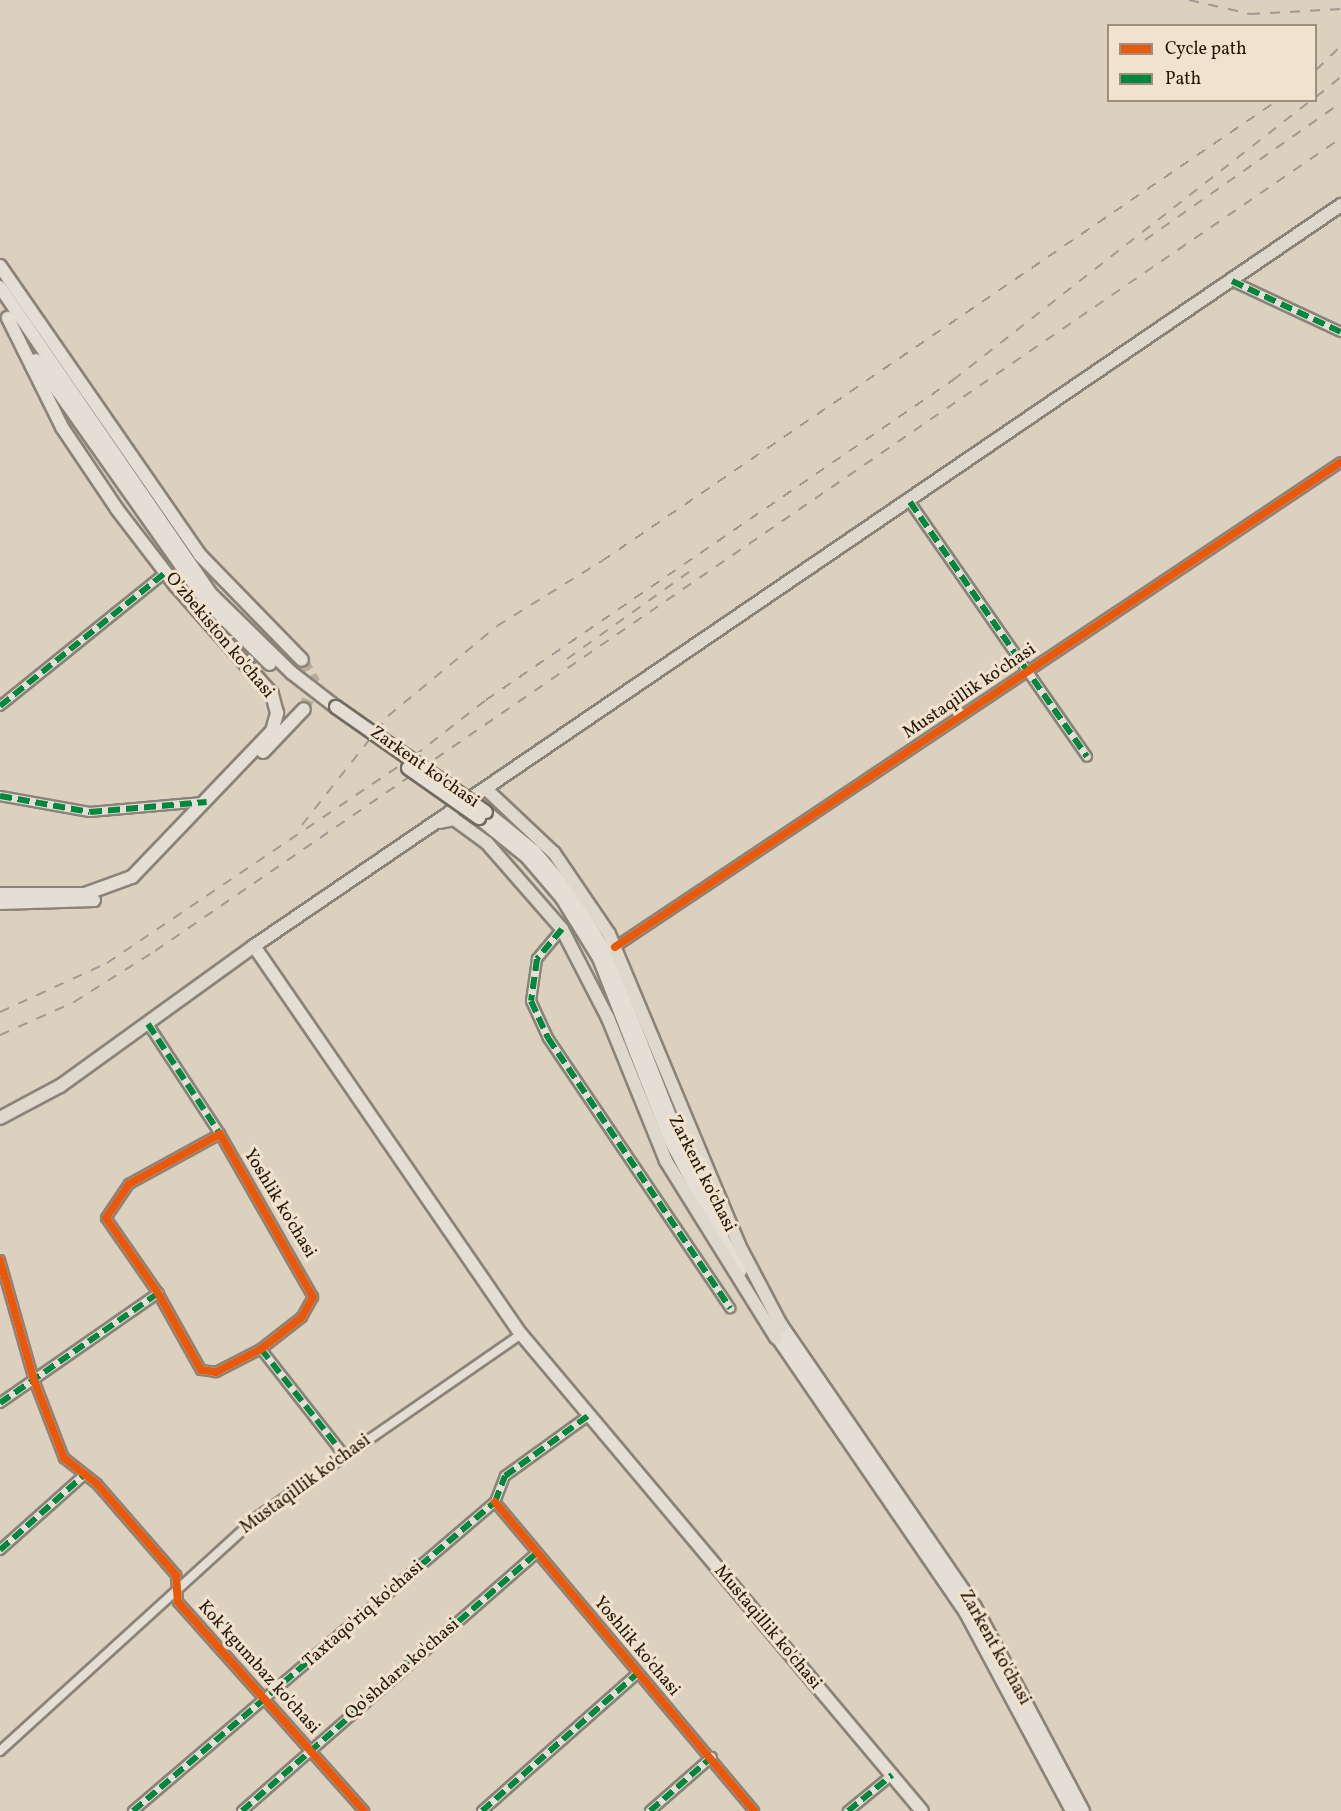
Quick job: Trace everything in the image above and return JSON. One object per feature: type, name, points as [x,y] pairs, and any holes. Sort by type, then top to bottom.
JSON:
[{"type":"main road","points":[[0,1118],[60,1086],[254,946],[910,502],[1341,206]]},
{"type":"main road","name":"O'zbekiston ko'chasi","points":[[0,266],[200,555],[302,660]]},
{"type":"main road","name":"O'zbekiston ko'chasi","points":[[0,287],[208,597]]},
{"type":"main road","name":"O'zbekiston ko'chasi","points":[[0,307],[208,597]]},
{"type":"main road","name":"O'zbekiston ko'chasi","points":[[0,894],[74,895],[122,883],[160,853],[274,729],[276,704],[166,572],[63,427],[8,318]]},
{"type":"main road","points":[[34,337],[50,339]]},
{"type":"main road","name":"Zarkent ko'chasi","points":[[208,597],[286,679],[483,815],[527,857],[562,898],[599,958],[669,1138],[779,1332],[966,1613],[1072,1811]]},
{"type":"main road","points":[[0,903],[81,903],[137,882],[167,857],[304,709]]},
{"type":"main road","points":[[486,789],[554,853],[615,947],[739,1245],[779,1332]]},
{"type":"main road","points":[[431,826],[454,819],[468,827],[512,866],[562,929],[608,1018],[666,1161],[779,1332]]},
{"type":"main road","name":"Mustaqillik ko'chasi","points":[[254,946],[521,1334],[922,1811]]},
{"type":"main road","name":"Zarkent ko'chasi","points":[[779,1332],[975,1607],[1083,1811]]},
{"type":"street","points":[[1232,281],[1341,332]]},
{"type":"street","name":"Mustaqillik ko'chasi","points":[[615,947],[1341,462]]},
{"type":"street","points":[[910,502],[1030,670],[1088,757]]},
{"type":"street","points":[[0,706],[166,572]]},
{"type":"street","points":[[0,796],[90,812],[207,802]]},
{"type":"street","points":[[562,929],[544,945],[532,973],[531,1001],[548,1038],[730,1308]]},
{"type":"street","name":"Yoshlik ko'chasi","points":[[148,1024],[220,1134],[313,1297],[302,1317],[261,1349],[216,1372],[201,1370],[158,1293],[106,1218],[129,1184],[220,1134]]},
{"type":"street","name":"Kok'kgumbaz ko'chasi","points":[[0,1260],[34,1380],[64,1458],[82,1477],[97,1484],[176,1575],[178,1602],[364,1811]]},
{"type":"street","points":[[0,1403],[158,1293]]},
{"type":"street","name":"Mustaqillik ko'chasi","points":[[0,1751],[257,1517],[521,1334]]},
{"type":"street","points":[[261,1349],[345,1456]]},
{"type":"street","name":"Taxtaqo'riq ko'chasi","points":[[133,1811],[266,1700],[495,1502],[506,1476],[588,1416]]},
{"type":"street","points":[[0,1550],[82,1477]]},
{"type":"street","name":"Yoshlik ko'chasi","points":[[495,1502],[637,1674],[712,1757],[754,1811]]},
{"type":"street","name":"Qo'shdara ko'chasi","points":[[242,1811],[537,1553]]},
{"type":"street","points":[[482,1811],[637,1674]]},
{"type":"street","points":[[650,1811],[712,1757]]},
{"type":"street","points":[[848,1811],[892,1775]]},
{"type":"tunnel","points":[[302,660],[315,683],[304,709]]},
{"type":"railway","points":[[1189,0],[1250,14],[1341,9]]},
{"type":"railway","points":[[1317,69],[1341,46]]},
{"type":"railway","points":[[1317,96],[1341,77]]},
{"type":"railway","points":[[302,825],[388,716],[497,626],[602,561],[1275,102]]},
{"type":"railway","points":[[0,1012],[107,963],[414,756],[486,700],[953,380],[1308,102]]},
{"type":"railway","points":[[1145,240],[1341,103]]},
{"type":"railway","points":[[0,1035],[74,1002],[155,951],[1341,138]]},
{"type":"railway","points":[[567,659],[692,570]]},
{"type":"marked path","points":[[1232,281],[1341,332]]},
{"type":"marked path","points":[[910,502],[1087,757]]},
{"type":"marked path","points":[[0,706],[166,572]]},
{"type":"marked path","points":[[0,796],[90,812],[207,802]]},
{"type":"marked path","points":[[562,929],[537,959],[531,1001],[548,1038],[730,1308]]},
{"type":"marked path","points":[[148,1024],[220,1134]]},
{"type":"marked path","points":[[0,1403],[158,1293]]},
{"type":"marked path","points":[[261,1349],[345,1456]]},
{"type":"marked path","points":[[133,1811],[495,1502],[505,1476],[588,1416]]},
{"type":"marked path","points":[[0,1550],[82,1477]]},
{"type":"marked path","points":[[242,1811],[537,1553]]},
{"type":"marked path","points":[[482,1811],[637,1674]]},
{"type":"marked path","points":[[650,1811],[712,1757]]},
{"type":"marked path","points":[[848,1811],[892,1775]]},
{"type":"cycle path","points":[[615,947],[1341,462]]},
{"type":"cycle path","points":[[220,1134],[313,1297],[302,1317],[261,1349],[216,1372],[201,1370],[158,1293],[106,1218],[129,1184],[220,1134]]},
{"type":"cycle path","points":[[0,1260],[34,1380],[64,1458],[97,1484],[176,1575],[178,1602],[364,1811]]},
{"type":"cycle path","points":[[495,1502],[754,1811]]}]
